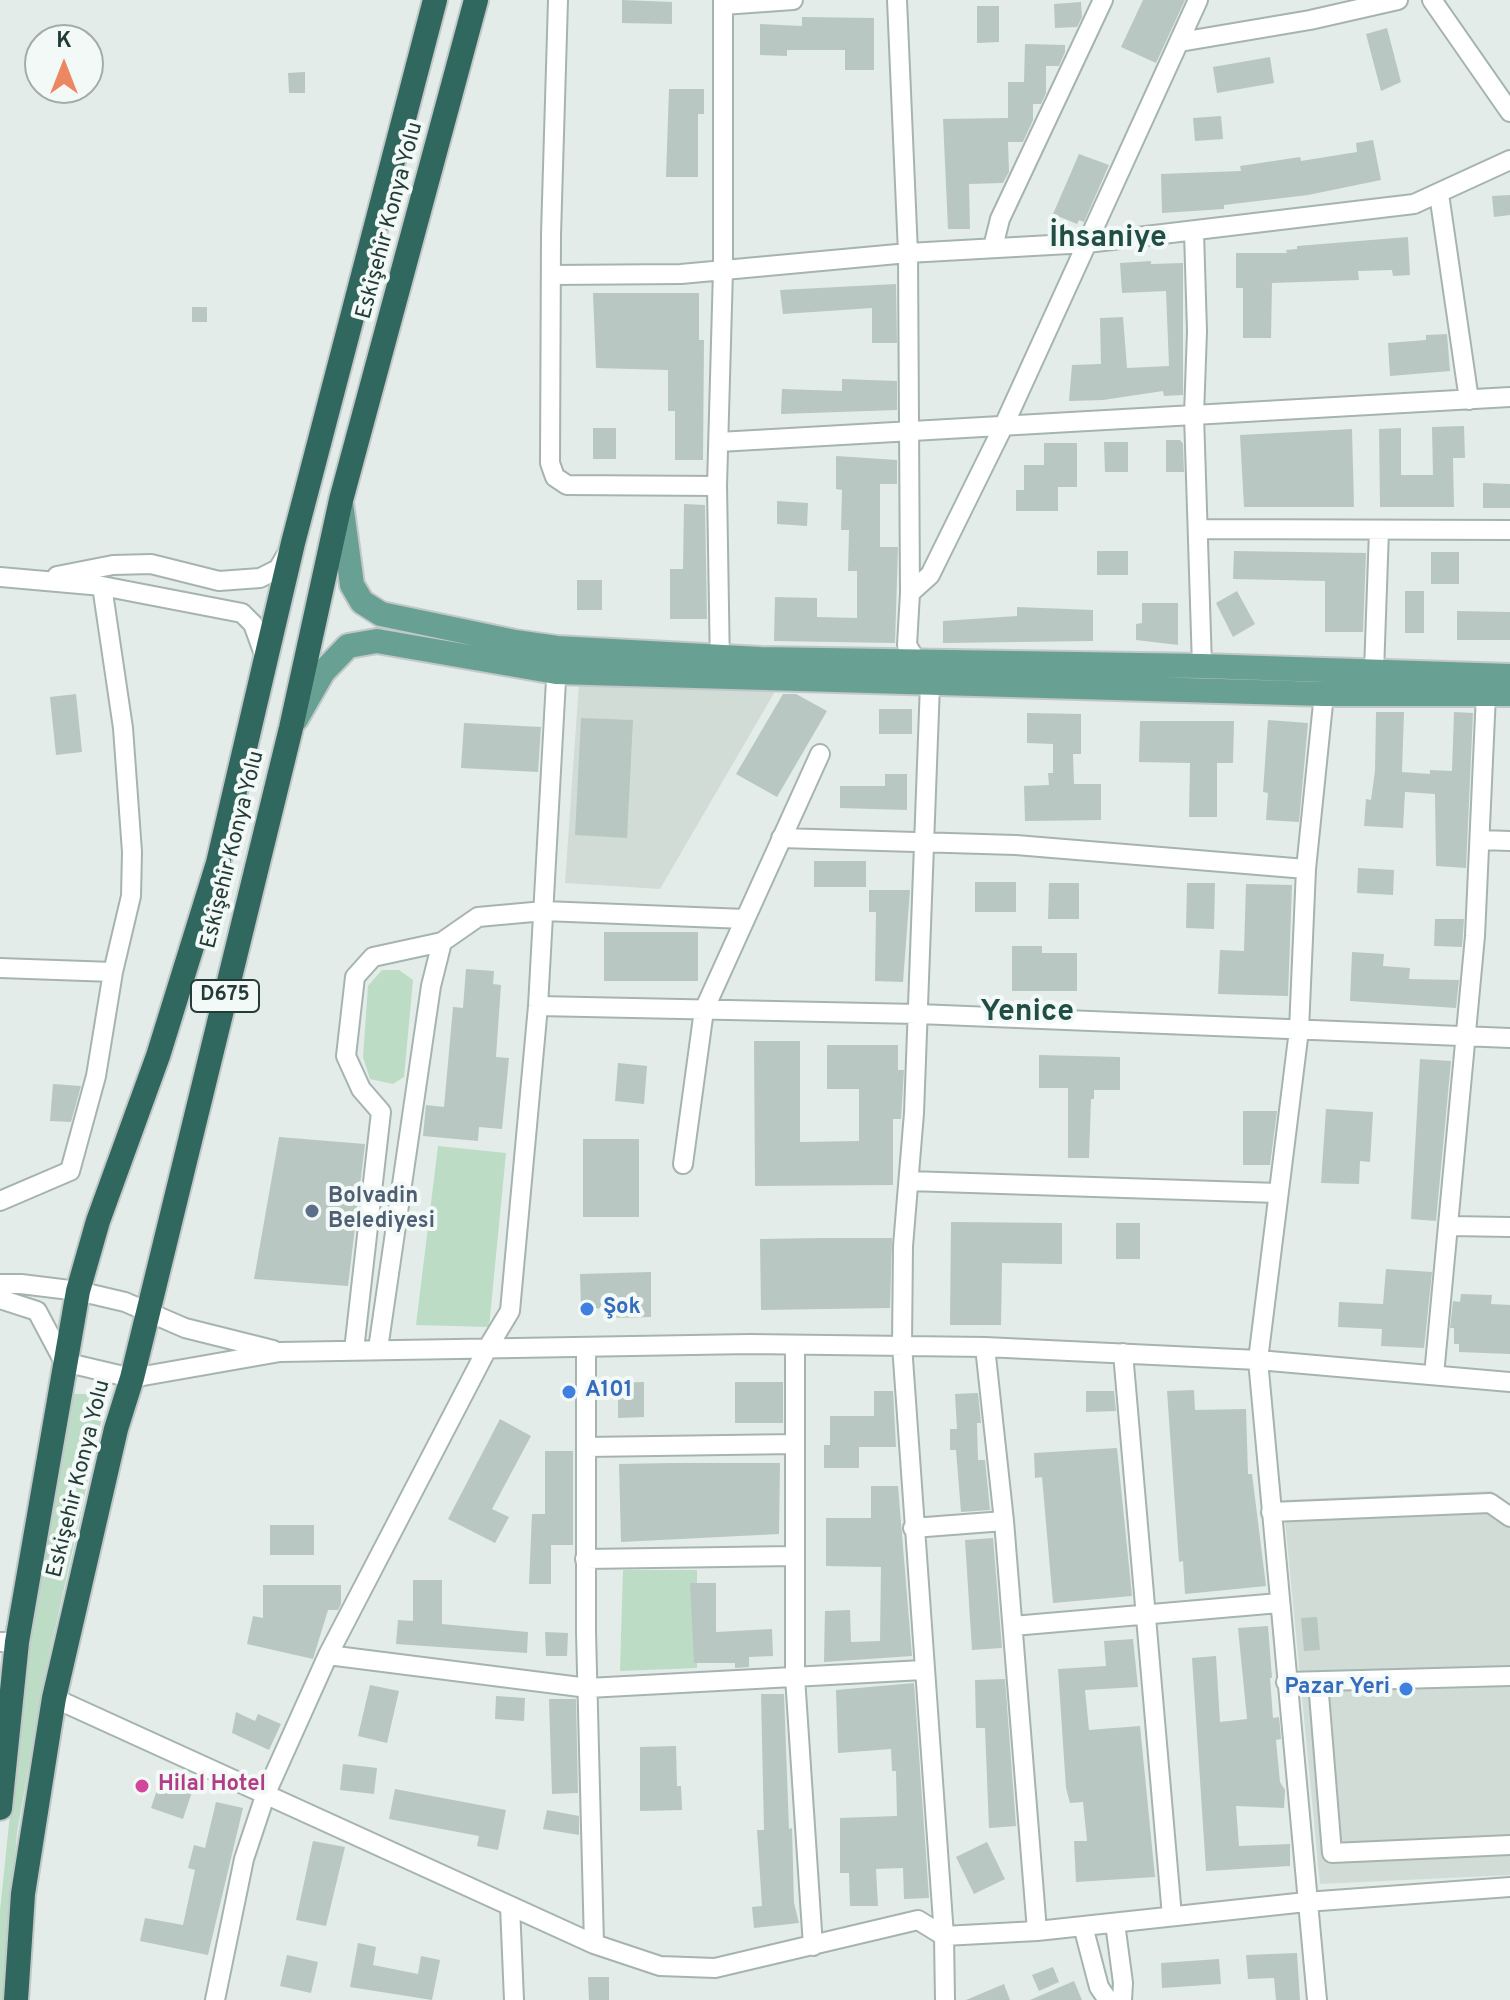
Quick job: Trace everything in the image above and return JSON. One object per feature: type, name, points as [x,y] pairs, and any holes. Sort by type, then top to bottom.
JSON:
[{"type":"highway","name":"Eskişehir Konya Yolu","points":[[0,1808],[8,1642],[78,1291],[98,1221],[158,1056],[218,863],[293,543],[435,0]]},
{"type":"highway","name":"Eskişehir Konya Yolu","points":[[16,2000],[23,1894],[54,1698],[116,1429],[132,1378],[291,728],[341,500],[476,0]]},
{"type":"main road","points":[[341,500],[352,585],[362,602],[381,614],[557,660]]},
{"type":"main road","points":[[291,728],[323,672],[348,646],[377,641],[557,660],[720,668],[930,684],[1324,694],[1498,694]]},
{"type":"main road","points":[[720,668],[915,663],[1202,666],[1510,676]]},
{"type":"street","points":[[558,0],[550,463],[555,477],[567,485],[717,486]]},
{"type":"street","points":[[720,668],[717,486],[723,270],[723,2],[793,0]]},
{"type":"street","points":[[897,0],[908,253],[910,593],[907,645],[930,684],[918,1014],[903,1246],[902,1345],[944,1936],[945,2000]]},
{"type":"street","points":[[993,247],[1000,219],[1103,0]]},
{"type":"street","points":[[910,593],[930,575],[1004,425],[1198,0]]},
{"type":"street","points":[[1180,42],[1310,20],[1398,0]]},
{"type":"street","points":[[1432,0],[1510,112]]},
{"type":"street","points":[[552,275],[603,277],[723,270],[1194,232],[1414,204],[1510,160]]},
{"type":"street","points":[[1439,194],[1469,400]]},
{"type":"street","points":[[1194,232],[1197,331],[1194,415],[1202,666]]},
{"type":"street","points":[[719,442],[1510,397]]},
{"type":"street","points":[[1200,529],[1510,530]]},
{"type":"street","points":[[1374,672],[1379,530]]},
{"type":"street","points":[[34,580],[113,565],[151,564],[219,581],[260,578],[278,569],[293,543]]},
{"type":"street","points":[[0,577],[102,586],[242,613],[253,624],[265,657]]},
{"type":"street","points":[[0,1201],[70,1171],[96,1076],[113,972],[131,896],[132,852],[123,728],[102,586]]},
{"type":"street","points":[[215,2000],[244,1859],[266,1793],[328,1655],[487,1349],[510,1311],[538,1006],[557,660]]},
{"type":"street","points":[[1317,2000],[1258,1360],[1299,1030],[1306,869],[1324,694]]},
{"type":"street","points":[[1434,1375],[1450,1226],[1481,840],[1498,694]]},
{"type":"street","points":[[683,1164],[704,1010],[820,754]]},
{"type":"street","points":[[781,838],[1016,845],[1306,869]]},
{"type":"street","points":[[1481,840],[1510,841]]},
{"type":"street","points":[[354,1350],[381,1112],[361,1089],[346,1056],[355,977],[373,957],[442,942],[478,917],[544,911],[745,919]]},
{"type":"street","points":[[378,1349],[431,986],[442,942]]},
{"type":"street","points":[[0,968],[113,972]]},
{"type":"street","points":[[538,1006],[918,1014],[1510,1038]]},
{"type":"street","points":[[909,1181],[1278,1193]]},
{"type":"street","points":[[1450,1226],[1510,1227]]},
{"type":"street","points":[[0,1284],[78,1291],[125,1302],[185,1328],[280,1352]]},
{"type":"street","points":[[0,1299],[37,1311],[64,1362],[132,1378],[280,1352],[902,1345],[1258,1360],[1510,1382]]},
{"type":"street","points":[[795,1345],[795,1677],[813,1946]]},
{"type":"street","points":[[985,1347],[1004,1521],[1037,1931]]},
{"type":"street","points":[[586,1348],[585,1559],[594,1944]]},
{"type":"street","points":[[1123,1353],[1172,1916]]},
{"type":"street","points":[[586,1447],[795,1444]]},
{"type":"street","points":[[1271,1512],[1490,1503],[1510,1517]]},
{"type":"street","points":[[913,1528],[1004,1521]]},
{"type":"street","points":[[585,1559],[794,1556]]},
{"type":"street","points":[[1013,1626],[1279,1603]]},
{"type":"street","points":[[328,1655],[588,1688],[923,1670]]},
{"type":"street","points":[[1286,1682],[1510,1676]]},
{"type":"street","points":[[1318,1682],[1332,1853],[1510,1845]]},
{"type":"street","points":[[54,1698],[594,1944],[660,1966],[715,1968],[918,1920],[944,1936],[1037,1931],[1306,1902],[1510,1887]]},
{"type":"street","points":[[510,1906],[514,2000]]},
{"type":"street","points":[[1115,1923],[1123,1983],[1122,2000]]},
{"type":"street","points":[[1083,1926],[1099,1987],[1108,2000]]},
{"type":"shaded area","points":[[579,683],[777,688],[660,889],[565,883]]},
{"type":"shaded area","name":"Pazar Yeri","points":[[1491,1491],[1510,1504],[1510,1875],[1320,1884],[1283,1500]]},
{"type":"green space","points":[[382,970],[399,970],[413,980],[404,1077],[393,1084],[370,1079],[363,1057],[368,986]]},
{"type":"green space","points":[[438,1146],[506,1153],[489,1327],[416,1325]]},
{"type":"green space","points":[[70,1394],[107,1394],[46,1670],[17,1833],[3,2000],[0,2000],[0,1911],[26,1659]]},
{"type":"green space","points":[[623,1570],[697,1570],[697,1668],[620,1671]]},
{"type":"building","points":[[622,0],[672,2],[672,24],[622,23]]},
{"type":"building","points":[[1143,0],[1185,0],[1156,63],[1121,47]]},
{"type":"building","points":[[1081,2],[1082,17],[1077,27],[1055,28],[1054,4]]},
{"type":"building","points":[[977,6],[999,6],[999,42],[977,43]]},
{"type":"building","points":[[802,17],[874,18],[874,70],[845,70],[845,50],[787,50],[787,56],[760,55],[760,24],[802,26]]},
{"type":"building","points":[[1387,28],[1401,82],[1381,91],[1366,34]]},
{"type":"building","points":[[1025,44],[1065,45],[1065,52],[1059,66],[1046,66],[1046,93],[1041,104],[1033,104],[1033,120],[1023,142],[1008,142],[1009,172],[1003,183],[969,184],[970,229],[948,229],[943,119],[1008,118],[1008,82],[1024,82]]},
{"type":"building","points":[[1270,57],[1274,83],[1217,93],[1213,67]]},
{"type":"building","points":[[305,72],[305,93],[289,93],[288,73]]},
{"type":"building","points":[[669,89],[704,89],[704,114],[698,114],[698,177],[666,177]]},
{"type":"building","points":[[1221,116],[1223,139],[1195,141],[1193,118]]},
{"type":"building","points":[[1373,140],[1381,180],[1308,195],[1224,205],[1224,209],[1162,213],[1161,174],[1241,171],[1240,166],[1357,152],[1356,143]]},
{"type":"building","points":[[1079,154],[1109,165],[1084,222],[1079,220],[1077,224],[1053,214]]},
{"type":"building","points":[[1510,195],[1510,215],[1494,217],[1492,196]]},
{"type":"building","points":[[1408,237],[1410,275],[1393,276],[1392,270],[1358,271],[1359,280],[1272,283],[1271,338],[1243,338],[1243,288],[1236,288],[1236,253],[1287,253],[1286,250],[1297,249],[1297,246]]},
{"type":"building","points":[[1151,261],[1151,264],[1183,263],[1183,395],[1164,396],[1163,391],[1103,400],[1069,401],[1072,365],[1101,364],[1100,318],[1123,317],[1127,368],[1169,366],[1166,291],[1122,293],[1120,263]]},
{"type":"building","points":[[896,284],[897,343],[872,343],[872,308],[783,314],[780,290]]},
{"type":"building","points":[[593,293],[699,293],[699,340],[704,340],[703,460],[675,460],[675,411],[668,411],[668,370],[596,368]]},
{"type":"building","points":[[192,307],[207,307],[207,322],[192,322]]},
{"type":"building","points":[[1447,334],[1450,371],[1390,376],[1388,343],[1426,340],[1426,335]]},
{"type":"building","points":[[842,379],[897,381],[897,410],[781,414],[782,389],[842,391]]},
{"type":"building","points":[[1464,426],[1465,458],[1453,458],[1454,507],[1380,507],[1379,429],[1401,428],[1401,475],[1433,475],[1432,427]]},
{"type":"building","points":[[593,428],[616,428],[616,459],[593,459]]},
{"type":"building","points":[[1352,429],[1354,507],[1244,507],[1240,435]]},
{"type":"building","points":[[1166,440],[1180,440],[1183,444],[1184,472],[1166,472]]},
{"type":"building","points":[[1104,442],[1128,442],[1128,472],[1105,472]]},
{"type":"building","points":[[1044,443],[1077,443],[1077,487],[1058,487],[1058,511],[1016,511],[1016,490],[1024,490],[1024,465],[1044,465]]},
{"type":"building","points":[[836,456],[897,460],[897,484],[880,484],[880,547],[898,547],[895,643],[774,641],[775,597],[817,598],[817,617],[857,618],[857,571],[848,571],[849,530],[841,530],[842,490],[836,489]]},
{"type":"building","points":[[1483,483],[1510,484],[1510,508],[1483,508]]},
{"type":"building","points":[[777,501],[808,503],[807,526],[777,524]]},
{"type":"building","points":[[684,504],[705,505],[707,619],[670,619],[670,569],[683,569]]},
{"type":"building","points":[[1097,551],[1128,551],[1128,575],[1097,575]]},
{"type":"building","points":[[1234,551],[1366,553],[1363,632],[1325,632],[1325,581],[1233,579]]},
{"type":"building","points":[[1431,552],[1459,552],[1459,584],[1431,584]]},
{"type":"building","points":[[577,580],[602,580],[602,610],[577,610]]},
{"type":"building","points":[[1237,591],[1255,624],[1233,637],[1216,603]]},
{"type":"building","points":[[1405,591],[1424,591],[1424,633],[1405,633]]},
{"type":"building","points":[[1142,603],[1178,603],[1178,645],[1136,640],[1136,624],[1142,623]]},
{"type":"building","points":[[1017,607],[1093,610],[1093,641],[943,643],[943,621],[1017,616]]},
{"type":"building","points":[[1457,611],[1510,612],[1510,640],[1457,640]]},
{"type":"building","points":[[76,694],[82,752],[56,755],[50,697]]},
{"type":"building","points":[[783,694],[796,694],[827,711],[777,797],[736,774]]},
{"type":"building","points":[[879,709],[912,709],[912,734],[879,734]]},
{"type":"building","points":[[1376,712],[1404,712],[1402,772],[1430,774],[1430,770],[1452,771],[1454,712],[1473,713],[1466,868],[1436,866],[1435,794],[1405,792],[1403,828],[1364,826],[1366,799],[1371,800],[1375,771]]},
{"type":"building","points":[[1027,713],[1081,714],[1081,754],[1073,754],[1074,784],[1101,784],[1101,820],[1025,821],[1024,786],[1049,785],[1048,773],[1053,773],[1053,744],[1027,743]]},
{"type":"building","points":[[581,718],[633,720],[627,838],[575,835]]},
{"type":"building","points":[[1268,720],[1308,723],[1299,822],[1266,820],[1268,793],[1263,792]]},
{"type":"building","points":[[1140,721],[1234,721],[1233,763],[1217,763],[1217,817],[1189,817],[1190,763],[1139,762]]},
{"type":"building","points":[[464,723],[541,727],[538,772],[461,768]]},
{"type":"building","points":[[885,774],[907,774],[907,810],[840,808],[840,786],[885,786]]},
{"type":"building","points":[[814,861],[866,861],[866,887],[814,887]]},
{"type":"building","points":[[1358,868],[1394,870],[1393,895],[1357,893]]},
{"type":"building","points":[[975,882],[1016,882],[1016,912],[975,912]]},
{"type":"building","points":[[1049,883],[1079,883],[1079,919],[1048,919]]},
{"type":"building","points":[[1187,883],[1215,883],[1214,929],[1186,928]]},
{"type":"building","points":[[1246,884],[1292,885],[1288,996],[1218,994],[1220,950],[1244,951]]},
{"type":"building","points":[[869,890],[910,890],[903,982],[875,981],[876,912],[869,912]]},
{"type":"building","points":[[1435,919],[1464,919],[1462,947],[1434,946]]},
{"type":"building","points":[[604,932],[698,932],[698,981],[604,981]]},
{"type":"building","points":[[1012,946],[1042,946],[1042,953],[1077,953],[1077,991],[1012,991]]},
{"type":"building","points":[[1352,952],[1384,954],[1383,966],[1410,968],[1409,979],[1459,980],[1456,1008],[1350,1001]]},
{"type":"building","points":[[466,969],[494,971],[493,984],[501,985],[496,1057],[509,1058],[502,1129],[479,1127],[478,1141],[423,1136],[426,1105],[444,1107],[453,1007],[463,1008]]},
{"type":"building","points":[[754,1041],[800,1041],[800,1142],[859,1141],[859,1089],[827,1089],[827,1045],[898,1045],[898,1070],[904,1070],[901,1119],[893,1119],[893,1185],[755,1186]]},
{"type":"building","points":[[1039,1055],[1120,1057],[1120,1090],[1094,1090],[1094,1099],[1091,1099],[1089,1158],[1068,1158],[1068,1088],[1039,1088]]},
{"type":"building","points":[[1420,1059],[1451,1061],[1436,1221],[1411,1219]]},
{"type":"building","points":[[618,1063],[647,1066],[644,1104],[615,1101]]},
{"type":"building","points":[[53,1084],[81,1086],[71,1122],[50,1121]]},
{"type":"building","points":[[1326,1109],[1373,1112],[1370,1162],[1360,1161],[1359,1184],[1321,1183]]},
{"type":"building","points":[[1243,1111],[1277,1111],[1270,1165],[1243,1165]]},
{"type":"building","name":"Bolvadin Belediyesi","points":[[279,1137],[365,1144],[348,1286],[254,1279]]},
{"type":"building","points":[[583,1139],[639,1139],[639,1217],[583,1217]]},
{"type":"building","points":[[951,1222],[1062,1223],[1062,1264],[1002,1263],[1001,1325],[950,1325]]},
{"type":"building","points":[[1116,1223],[1140,1223],[1140,1259],[1116,1259]]},
{"type":"building","points":[[892,1238],[890,1308],[761,1310],[760,1239]]},
{"type":"building","points":[[1386,1269],[1432,1272],[1424,1348],[1381,1346],[1382,1329],[1338,1327],[1339,1302],[1383,1304]]},
{"type":"building","points":[[651,1272],[651,1317],[609,1318],[609,1308],[581,1309],[580,1274]]},
{"type":"building","points":[[1461,1294],[1492,1295],[1491,1304],[1510,1305],[1510,1354],[1459,1352],[1459,1344],[1454,1344],[1454,1328],[1450,1328],[1453,1301],[1460,1302]]},
{"type":"building","points":[[644,1382],[644,1417],[618,1418],[618,1383]]},
{"type":"building","points":[[735,1382],[783,1382],[783,1423],[735,1423]]},
{"type":"building","points":[[1194,1390],[1195,1410],[1246,1409],[1248,1474],[1252,1474],[1266,1586],[1185,1594],[1183,1561],[1179,1562],[1167,1391]]},
{"type":"building","points":[[874,1391],[893,1391],[896,1447],[859,1447],[859,1468],[824,1468],[824,1445],[830,1445],[830,1416],[874,1416]]},
{"type":"building","points":[[1086,1391],[1114,1391],[1116,1411],[1086,1412]]},
{"type":"building","points":[[978,1393],[981,1423],[977,1423],[978,1460],[985,1460],[990,1510],[961,1512],[956,1450],[950,1450],[950,1429],[957,1429],[955,1394]]},
{"type":"building","points":[[500,1419],[531,1436],[492,1509],[509,1517],[495,1543],[448,1519]]},
{"type":"building","points":[[1117,1448],[1132,1596],[1053,1603],[1042,1477],[1035,1478],[1034,1453]]},
{"type":"building","points":[[545,1451],[573,1451],[573,1545],[551,1545],[551,1584],[529,1584],[532,1514],[545,1514]]},
{"type":"building","points":[[780,1463],[779,1534],[621,1542],[619,1464]]},
{"type":"building","points":[[871,1486],[898,1486],[912,1656],[824,1662],[825,1611],[850,1610],[851,1642],[880,1641],[881,1567],[826,1566],[826,1518],[871,1518]]},
{"type":"building","points":[[270,1525],[314,1525],[314,1555],[270,1555]]},
{"type":"building","points":[[993,1538],[1002,1648],[972,1650],[965,1540]]},
{"type":"building","points":[[413,1580],[442,1580],[442,1624],[528,1632],[527,1653],[396,1644],[398,1620],[413,1621]]},
{"type":"building","points":[[690,1583],[716,1583],[716,1632],[772,1629],[773,1656],[749,1657],[749,1667],[735,1668],[735,1663],[694,1663]]},
{"type":"building","points":[[263,1585],[341,1585],[341,1604],[338,1610],[328,1610],[313,1659],[247,1644],[253,1616],[263,1618]]},
{"type":"building","points":[[1317,1617],[1320,1650],[1304,1651],[1301,1618]]},
{"type":"building","points":[[1268,1626],[1273,1718],[1279,1717],[1280,1727],[1281,1739],[1276,1740],[1280,1782],[1285,1790],[1284,1808],[1236,1806],[1239,1846],[1290,1844],[1290,1866],[1206,1871],[1192,1658],[1216,1656],[1220,1722],[1247,1719],[1238,1628]]},
{"type":"building","points":[[545,1632],[568,1633],[567,1656],[546,1656]]},
{"type":"building","points":[[1133,1639],[1138,1687],[1085,1690],[1089,1730],[1140,1726],[1155,1877],[1076,1882],[1074,1841],[1087,1841],[1083,1802],[1070,1803],[1066,1788],[1058,1669],[1106,1666],[1104,1641]]},
{"type":"building","points":[[1005,1679],[1016,1826],[989,1828],[985,1728],[976,1728],[975,1680]]},
{"type":"building","points":[[914,1683],[929,1898],[904,1899],[903,1868],[876,1869],[878,1906],[850,1906],[849,1873],[840,1873],[840,1818],[897,1816],[896,1771],[892,1771],[891,1749],[838,1753],[836,1690]]},
{"type":"building","points":[[370,1685],[399,1691],[387,1743],[358,1736]]},
{"type":"building","points":[[761,1694],[784,1694],[789,1829],[792,1828],[794,1903],[799,1923],[754,1928],[752,1907],[762,1906],[757,1830],[764,1830]]},
{"type":"building","points":[[496,1696],[525,1698],[524,1721],[495,1719]]},
{"type":"building","points":[[549,1699],[576,1699],[578,1793],[552,1794]]},
{"type":"building","points":[[236,1712],[255,1721],[258,1714],[281,1724],[269,1750],[232,1733]]},
{"type":"building","points":[[676,1746],[677,1786],[681,1786],[682,1810],[640,1811],[640,1747]]},
{"type":"building","points":[[343,1764],[377,1768],[374,1794],[340,1790]]},
{"type":"building","points":[[162,1775],[194,1786],[183,1819],[151,1808]]},
{"type":"building","points":[[395,1789],[506,1810],[498,1850],[477,1846],[479,1836],[389,1819]]},
{"type":"building","points":[[216,1802],[243,1808],[208,1955],[140,1941],[145,1918],[183,1925],[195,1870],[188,1868],[194,1845],[205,1848]]},
{"type":"building","points":[[547,1810],[579,1816],[579,1835],[543,1829]]},
{"type":"building","points":[[313,1841],[345,1847],[326,1926],[296,1920]]},
{"type":"building","points":[[987,1842],[1005,1879],[974,1894],[956,1857]]},
{"type":"building","points":[[358,1943],[376,1947],[373,1965],[418,1974],[421,1956],[440,1960],[432,2000],[350,1987]]},
{"type":"building","points":[[1297,1953],[1300,2000],[1276,2000],[1274,1978],[1248,1979],[1246,1955]]},
{"type":"building","points":[[287,1955],[318,1962],[311,1993],[280,1986]]},
{"type":"building","points":[[1219,1959],[1221,1984],[1162,1988],[1161,1963]]},
{"type":"building","points":[[1053,1967],[1059,1982],[1039,1991],[1032,1975]]},
{"type":"building","points":[[588,1977],[609,1977],[609,2000],[589,2000]]},
{"type":"building","points":[[1074,1981],[1082,2000],[1030,2000]]},
{"type":"building","points":[[1004,1984],[1010,2000],[966,2000]]},
{"type":"place","name":"Bolvadin Belediyesi","points":[[312,1211]]},
{"type":"place","name":"Şok","points":[[587,1309]]},
{"type":"place","name":"A101","points":[[569,1392]]},
{"type":"place","name":"Pazar Yeri","points":[[1406,1689]]},
{"type":"place","name":"Hilal Hotel","points":[[142,1786]]},
{"type":"district","name":"İhsaniye","points":[[1108,240]]},
{"type":"district","name":"Yenice","points":[[1027,1014]]}]
